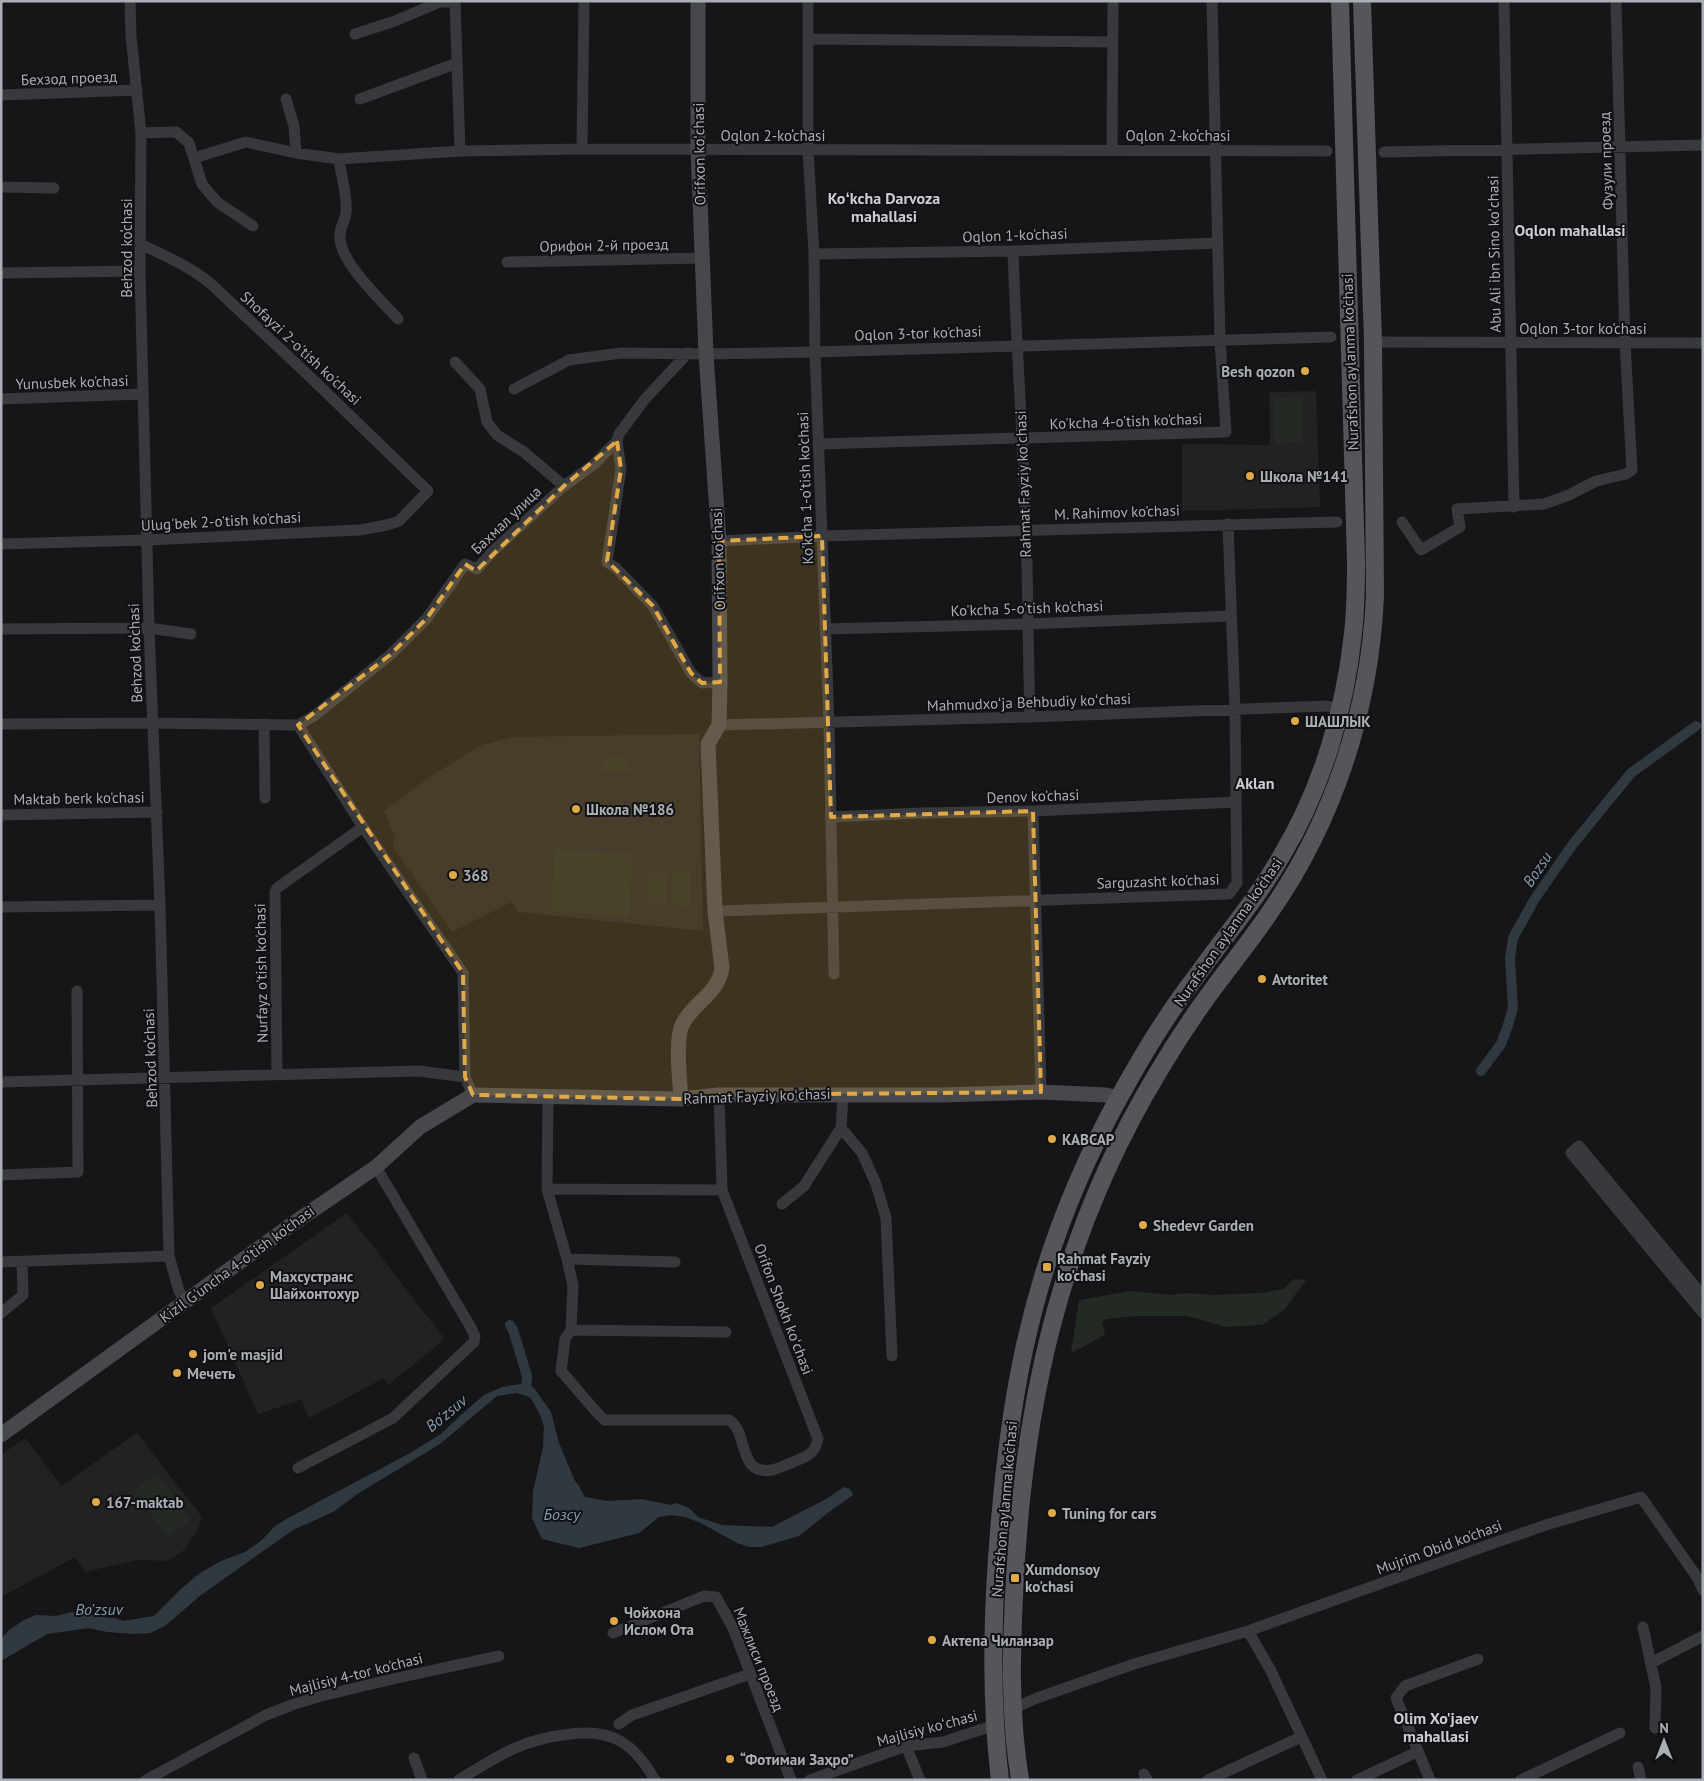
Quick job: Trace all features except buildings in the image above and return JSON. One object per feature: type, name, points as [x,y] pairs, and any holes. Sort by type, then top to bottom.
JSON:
[{"type":"main road","name":"Nurafshon aylanma ko'chasi","points":[[1000,1780],[994,1725],[994,1633],[1000,1515],[1012,1417],[1024,1350],[1038,1294],[1077,1184],[1119,1098],[1172,1011],[1252,902],[1282,856],[1304,814],[1324,762],[1340,708],[1353,632],[1356,561],[1340,1]]},
{"type":"main road","name":"Nurafshon aylanma ko'chasi","points":[[1020,1780],[1014,1738],[1011,1689],[1012,1630],[1019,1516],[1033,1407],[1044,1351],[1059,1300],[1088,1210],[1099,1184],[1142,1100],[1187,1027],[1269,914],[1317,834],[1342,769],[1354,732],[1362,696],[1374,615],[1373,342],[1362,1]]},
{"type":"main road","points":[[1324,762],[1326,768],[1331,773],[1337,773],[1342,769]]},
{"type":"main road","points":[[1282,856],[1288,854],[1293,856],[1299,866]]},
{"type":"main road","points":[[1038,1294],[1040,1300],[1046,1304],[1053,1304],[1059,1300]]},
{"type":"main road","points":[[1000,1515],[1010,1510],[1019,1516]]},
{"type":"street","name":"Behzod ko‘chasi","points":[[130,1],[141,132],[140,271],[143,394],[152,723],[160,905],[169,1256],[179,1291],[185,1301]]},
{"type":"street","points":[[582,149],[584,1]]},
{"type":"street","name":"Orifxon koʻchasi","points":[[681,1099],[680,1030],[689,1014],[715,987],[721,974],[722,961],[715,911],[708,744],[719,725],[719,541],[706,354],[702,258],[698,149],[698,1]]},
{"type":"street","name":"Ko'kcha 1-o'tish ko'chasi","points":[[808,1],[808,150],[814,254],[815,352],[829,723],[834,974]]},
{"type":"street","points":[[1112,150],[1113,1]]},
{"type":"street","points":[[1212,1],[1220,341]]},
{"type":"street","name":"Abu Ali ibn Sino koʻchasi","points":[[1504,1],[1514,507]]},
{"type":"street","name":"Фузули проезд","points":[[1514,507],[1544,504],[1569,495],[1596,481],[1626,474],[1632,470],[1625,343],[1616,1]]},
{"type":"street","points":[[355,34],[395,21],[440,2],[455,2],[460,151]]},
{"type":"street","points":[[809,40],[1113,42]]},
{"type":"street","points":[[360,99],[457,63]]},
{"type":"street","name":"Бехзод проезд","points":[[1,95],[138,90]]},
{"type":"street","points":[[286,99],[294,126],[296,153]]},
{"type":"street","points":[[141,132],[176,132],[189,143],[202,184],[217,202],[253,226]]},
{"type":"street","name":"Oqlon 2-ko‘chasi","points":[[194,158],[246,142],[339,160],[460,151],[582,149],[1215,149],[1327,151]]},
{"type":"street","points":[[1384,152],[1703,145]]},
{"type":"street","points":[[339,160],[346,214],[340,225],[340,240],[344,254],[358,274],[398,319]]},
{"type":"street","points":[[1,187],[54,188]]},
{"type":"street","name":"Oqlon 1-ko'chasi","points":[[814,254],[1014,251],[1217,243]]},
{"type":"street","name":"Shofayzi 2-o'tish ko'chasi","points":[[140,244],[207,281],[306,373],[428,491]]},
{"type":"street","name":"Rahmat Fayziy koʻchasi","points":[[1014,251],[1016,345],[1026,530],[1030,717]]},
{"type":"street","name":"Орифон 2-й проезд","points":[[507,262],[702,258]]},
{"type":"street","points":[[1,273],[140,271]]},
{"type":"street","name":"Oqlon 3-tor ko'chasi","points":[[514,389],[569,360],[620,353],[815,352],[1331,337]]},
{"type":"street","name":"Ko'kcha 4-o'tish ko'chasi","points":[[818,444],[1226,432],[1220,341]]},
{"type":"street","name":"Oqlon 3-tor ko'chasi","points":[[1373,342],[1703,343]]},
{"type":"street","name":"Бахмал улица","points":[[298,725],[314,716],[390,655],[427,618],[465,564],[477,569],[493,551],[564,486],[593,465],[617,441],[618,434],[644,399],[688,353]]},
{"type":"street","points":[[455,362],[480,389],[487,422],[497,435],[524,452],[564,486]]},
{"type":"street","name":"Yunusbek ko'chasi","points":[[1,399],[143,394]]},
{"type":"street","points":[[617,441],[621,469],[607,562],[616,568],[653,606],[691,673],[702,683],[720,682]]},
{"type":"street","name":"Ulug'bek 2-o'tish ko'chasi","points":[[1,544],[147,540],[360,530],[387,526],[404,518],[428,491]]},
{"type":"street","points":[[1402,522],[1421,550],[1460,527],[1457,509],[1514,507]]},
{"type":"street","name":"M. Rahimov ko'chasi","points":[[719,541],[822,536],[1337,522]]},
{"type":"street","name":"Sarguzasht ko'chasi","points":[[715,911],[1228,894],[1237,883],[1235,710],[1228,524]]},
{"type":"street","name":"Ko'kcha 5-o'tish ko'chasi","points":[[825,629],[1230,616]]},
{"type":"street","points":[[1,629],[149,628],[191,634]]},
{"type":"street","name":"Mahmudxoʻja Behbudiy koʻchasi","points":[[719,725],[1030,717],[1327,706],[1340,708]]},
{"type":"street","points":[[1,724],[152,723],[298,725],[363,827],[463,973],[465,1077],[473,1095]]},
{"type":"street","points":[[264,724],[265,798]]},
{"type":"street","name":"Denov ko'chasi","points":[[831,818],[1236,802]]},
{"type":"street","points":[[1033,811],[1041,1092]]},
{"type":"street","name":"Maktab berk ko'chasi","points":[[1,815],[157,812]]},
{"type":"street","name":"Nurfayz o'tish ko'chasi","points":[[277,1074],[275,892],[277,888],[363,827]]},
{"type":"street","points":[[1,907],[160,905]]},
{"type":"street","points":[[1,1175],[78,1172],[76,991]]},
{"type":"street","points":[[1,1082],[419,1071],[465,1077]]},
{"type":"street","name":"Rahmat Fayziy koʻchasi","points":[[473,1095],[548,1098],[681,1099],[719,1095],[942,1095],[1041,1092],[1106,1095],[1119,1098]]},
{"type":"street","points":[[782,1204],[804,1186],[841,1128],[843,1094]]},
{"type":"street","name":"Kizil G'uncha 4-o'tish ko'chasi","points":[[1,1435],[288,1227],[376,1167],[420,1127],[473,1095]]},
{"type":"street","name":"Orifon Shokh koʻchasi","points":[[571,1330],[565,1339],[562,1371],[594,1407],[601,1418],[612,1420],[729,1420],[735,1423],[749,1462],[754,1466],[772,1470],[809,1455],[816,1447],[818,1440],[722,1190],[719,1095]]},
{"type":"street","points":[[548,1098],[547,1189],[567,1259],[572,1285],[571,1330],[726,1332]]},
{"type":"street","points":[[841,1128],[862,1153],[876,1184],[886,1218],[892,1356]]},
{"type":"street","points":[[1703,1296],[1579,1146],[1571,1153],[1703,1313]]},
{"type":"street","points":[[298,1468],[393,1418],[474,1342],[475,1336],[470,1326],[376,1167]]},
{"type":"street","points":[[547,1189],[722,1190]]},
{"type":"street","points":[[1,1262],[169,1256]]},
{"type":"street","points":[[567,1259],[675,1262]]},
{"type":"street","points":[[1,1313],[24,1295],[22,1262]]},
{"type":"street","name":"Mujrim Obid ko'chasi","points":[[1012,1709],[1158,1656],[1248,1631],[1549,1524],[1641,1497],[1697,1577],[1703,1590]]},
{"type":"street","name":"Мажлиси проезд","points":[[613,1633],[704,1596],[716,1597],[730,1623],[791,1780]]},
{"type":"street","points":[[1643,1627],[1656,1688],[1655,1728]]},
{"type":"street","points":[[1248,1631],[1270,1670],[1322,1780]]},
{"type":"street","points":[[1651,1663],[1703,1636]]},
{"type":"street","name":"Majlisiy 4-tor ko'chasi","points":[[146,1780],[266,1715],[292,1705],[361,1686],[499,1656]]},
{"type":"street","points":[[1430,1780],[1396,1698],[1405,1686],[1478,1659]]},
{"type":"street","points":[[619,1724],[632,1715],[750,1674]]},
{"type":"street","name":"Majlisiy koʻchasi","points":[[810,1780],[906,1746],[943,1742],[994,1725]]},
{"type":"street","points":[[458,1780],[516,1747],[547,1736],[582,1733],[603,1734],[620,1740],[629,1746],[645,1763],[655,1780]]},
{"type":"street","points":[[1521,1780],[1620,1733]]},
{"type":"street","points":[[1208,1780],[1301,1737]]},
{"type":"street","points":[[906,1746],[920,1780]]},
{"type":"street","points":[[1358,1780],[1417,1752]]},
{"type":"street","points":[[414,1758],[422,1780]]},
{"type":"street","points":[[1638,1767],[1641,1780]]},
{"type":"highlighted area","points":[[617,441],[621,469],[607,561],[653,606],[691,673],[702,683],[720,682],[719,541],[822,536],[831,817],[1033,811],[1041,1092],[719,1095],[681,1099],[473,1095],[465,1077],[463,973],[298,725],[390,655],[427,618],[465,564],[476,571],[564,486]]},
{"type":"shaded area","name":"Школа №141","points":[[1316,391],[1320,507],[1182,511],[1182,444],[1270,445],[1269,392]]},
{"type":"shaded area","points":[[1302,397],[1303,442],[1275,443],[1274,398]]},
{"type":"shaded area","name":"Школа №186","points":[[699,734],[703,931],[518,912],[512,902],[452,932],[393,847],[395,837],[384,811],[431,776],[482,745],[513,737]]},
{"type":"shaded area","points":[[628,757],[628,771],[603,771],[603,758]]},
{"type":"shaded area","points":[[555,849],[633,854],[629,916],[551,912]]},
{"type":"shaded area","points":[[647,871],[667,871],[667,905],[647,905]]},
{"type":"shaded area","points":[[672,871],[691,872],[690,906],[671,905]]},
{"type":"shaded area","points":[[347,1213],[444,1338],[388,1385],[384,1378],[309,1418],[301,1400],[258,1414],[211,1308]]},
{"type":"shaded area","points":[[1294,1279],[1306,1280],[1284,1310],[1262,1325],[1226,1327],[1187,1316],[1136,1316],[1106,1319],[1102,1322],[1105,1335],[1071,1353],[1079,1300],[1131,1291],[1169,1295],[1186,1293],[1211,1295],[1261,1293],[1283,1289]]},
{"type":"shaded area","name":"167-maktab","points":[[137,1433],[202,1517],[198,1530],[183,1551],[167,1561],[137,1560],[85,1572],[75,1557],[1,1597],[1,1455],[25,1438],[61,1486]]},
{"type":"shaded area","points":[[158,1473],[191,1520],[167,1537],[134,1490]]},
{"type":"water","name":"Бозсу","points":[[528,1384],[534,1388],[551,1412],[559,1443],[575,1481],[585,1497],[607,1501],[642,1499],[670,1505],[677,1503],[689,1508],[698,1517],[722,1525],[772,1527],[826,1499],[844,1487],[850,1489],[853,1495],[799,1536],[761,1547],[749,1547],[737,1543],[701,1523],[685,1517],[671,1515],[659,1517],[639,1533],[579,1548],[542,1539],[532,1518],[533,1491],[543,1448],[544,1427],[531,1398],[516,1393],[497,1396],[440,1444],[359,1493],[333,1512],[293,1530],[201,1595],[165,1626],[150,1633],[107,1632],[89,1628],[47,1634],[1,1661],[1,1639],[9,1630],[36,1615],[56,1616],[72,1612],[99,1615],[123,1621],[154,1616],[200,1573],[221,1561],[245,1552],[262,1540],[275,1526],[288,1518],[410,1453],[441,1434],[484,1395],[502,1387]]},
{"type":"waterway","name":"Bozsu","points":[[1481,1071],[1501,1044],[1507,1028],[1513,1008],[1510,958],[1513,938],[1534,900],[1573,844],[1631,773],[1696,726]]},
{"type":"waterway","points":[[510,1325],[527,1376],[526,1388]]},
{"type":"place","name":"Besh qozon","points":[[1305,371]]},
{"type":"place","name":"Школа №141","points":[[1250,476]]},
{"type":"place","name":"ШАШЛЫК","points":[[1295,721]]},
{"type":"place","name":"Школа №186","points":[[576,809]]},
{"type":"place","name":"368","points":[[453,875]]},
{"type":"place","name":"Avtoritet","points":[[1262,979]]},
{"type":"place","name":"КАВСАР","points":[[1052,1139]]},
{"type":"place","name":"Shedevr Garden","points":[[1143,1225]]},
{"type":"place","name":"Rahmat Fayziy ko'chasi","points":[[1047,1267]]},
{"type":"place","name":"Махсустранс Шайхонтохур","points":[[260,1285]]},
{"type":"place","name":"jom'e masjid","points":[[193,1354]]},
{"type":"place","name":"Мечеть","points":[[177,1373]]},
{"type":"place","name":"167-maktab","points":[[96,1502]]},
{"type":"place","name":"Tuning for cars","points":[[1052,1513]]},
{"type":"place","name":"Xumdonsoy ko'chasi","points":[[1015,1578]]},
{"type":"place","name":"Чойхона Ислом Ота","points":[[614,1621]]},
{"type":"place","name":"Актепа Чиланзар","points":[[932,1640]]},
{"type":"place","name":"“Фотимаи Заҳро”","points":[[730,1759]]},
{"type":"district","name":"Koʻkcha Darvoza mahallasi","points":[[884,207]]},
{"type":"district","name":"Oqlon mahallasi","points":[[1570,230]]},
{"type":"district","name":"Aklan","points":[[1255,783]]},
{"type":"district","name":"Olim Xo'jaev mahallasi","points":[[1436,1727]]},
{"type":"water label","name":"Bo'zsuv","points":[[446,1413]]},
{"type":"water label","name":"Bo'zsuv","points":[[99,1609]]}]
